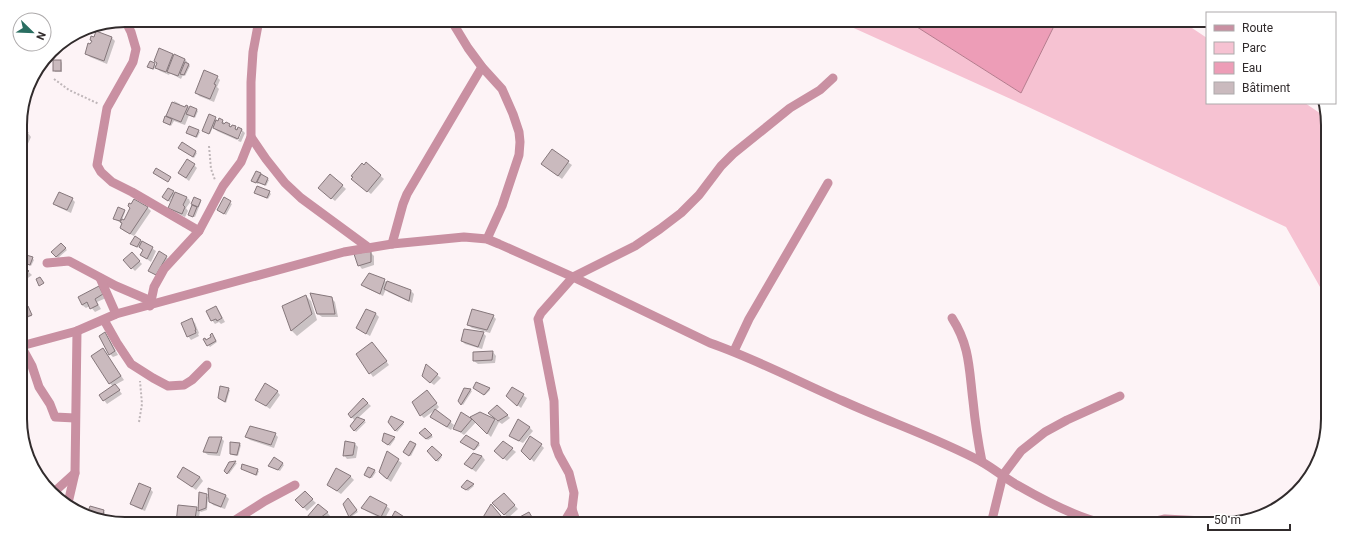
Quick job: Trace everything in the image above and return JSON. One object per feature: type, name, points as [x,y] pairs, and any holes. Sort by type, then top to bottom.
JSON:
[{"type":"street","points":[[128,27],[136,49],[133,62],[107,108],[97,164],[100,172],[112,182],[199,231]]},
{"type":"street","points":[[150,303],[154,287],[164,269],[199,231],[223,186],[241,162],[251,136],[251,82],[258,27]]},
{"type":"street","points":[[455,27],[482,68],[502,89],[519,132],[519,155],[502,206],[486,239]]},
{"type":"street","points":[[392,244],[407,194],[482,68]]},
{"type":"street","points":[[567,517],[572,509],[574,493],[573,484],[559,455],[556,444],[554,401],[538,319],[541,313],[573,277],[635,246],[680,213],[699,195],[721,166],[733,154],[790,108],[820,90],[832,78]]},
{"type":"street","points":[[251,136],[266,159],[285,183],[301,198],[370,248]]},
{"type":"street","points":[[734,351],[753,312],[828,183]]},
{"type":"street","points":[[27,345],[77,331],[116,314],[150,303],[344,252],[392,244],[464,237],[486,239],[573,277],[710,343],[734,351],[844,402],[944,444],[982,462],[1017,485],[1080,517]]},
{"type":"street","points":[[47,263],[69,261],[150,303]]},
{"type":"street","points":[[100,278],[116,314]]},
{"type":"street","points":[[952,318],[961,331],[970,368],[976,425],[982,462]]},
{"type":"street","points":[[104,320],[131,364],[168,386],[184,385],[192,380],[207,365]]},
{"type":"street","points":[[69,499],[74,473],[77,331]]},
{"type":"street","points":[[27,356],[39,387],[50,404],[55,417],[75,418]]},
{"type":"street","points":[[993,517],[1003,475],[1020,451],[1045,432],[1067,420],[1120,396]]},
{"type":"street","points":[[57,490],[74,473]]},
{"type":"street","points":[[240,517],[265,501],[295,485]]},
{"type":"street","points":[[572,509],[575,517]]},
{"type":"path","points":[[54,79],[69,90],[107,108]]},
{"type":"path","points":[[209,146],[211,168],[220,193]]},
{"type":"path","points":[[139,422],[142,404],[140,381]]},
{"type":"green space","points":[[851,27],[917,27],[1021,93],[1054,27],[1190,27],[1206,37],[1206,104],[1306,104],[1320,113],[1321,289],[1286,227],[1024,105]]},
{"type":"water","points":[[917,27],[1054,27],[1021,93]]},
{"type":"building","points":[[96,31],[112,37],[104,61],[85,54],[88,43],[90,44],[92,41],[90,40],[91,36],[94,37]]},
{"type":"building","points":[[159,48],[173,54],[166,72],[155,68],[157,63],[154,61]]},
{"type":"building","points":[[174,54],[185,59],[178,76],[167,72]]},
{"type":"building","points":[[53,60],[61,60],[61,71],[53,71]]},
{"type":"building","points":[[150,61],[155,63],[153,69],[147,67]]},
{"type":"building","points":[[185,62],[189,64],[184,75],[180,74]]},
{"type":"building","points":[[204,70],[218,76],[210,99],[195,93]]},
{"type":"building","points":[[172,102],[185,107],[186,105],[188,106],[181,122],[166,116]]},
{"type":"building","points":[[190,106],[197,109],[194,117],[186,114]]},
{"type":"building","points":[[209,114],[216,117],[209,134],[202,131]]},
{"type":"building","points":[[165,116],[172,119],[170,125],[163,122]]},
{"type":"building","points":[[219,118],[223,120],[222,123],[224,124],[226,122],[230,124],[229,126],[231,127],[232,125],[236,126],[235,129],[237,130],[238,127],[242,129],[238,139],[213,128],[216,120],[218,121]]},
{"type":"building","points":[[189,126],[199,130],[196,137],[186,133]]},
{"type":"building","points":[[182,142],[196,151],[193,157],[178,148]]},
{"type":"building","points":[[552,149],[569,161],[558,176],[541,164]]},
{"type":"building","points":[[187,159],[195,164],[186,178],[178,173]]},
{"type":"building","points":[[366,162],[381,175],[367,192],[351,179],[353,177],[351,176],[362,163],[364,165]]},
{"type":"building","points":[[156,168],[171,177],[168,182],[153,173]]},
{"type":"building","points":[[256,171],[261,173],[256,183],[251,181]]},
{"type":"building","points":[[261,174],[268,178],[265,185],[257,182]]},
{"type":"building","points":[[330,174],[343,185],[331,199],[318,188]]},
{"type":"building","points":[[257,186],[270,191],[267,198],[254,193]]},
{"type":"building","points":[[168,188],[174,191],[168,201],[162,197]]},
{"type":"building","points":[[59,192],[73,198],[67,210],[53,204]]},
{"type":"building","points":[[175,192],[187,197],[183,205],[185,207],[182,214],[168,208]]},
{"type":"building","points":[[194,197],[201,200],[198,207],[191,204]]},
{"type":"building","points":[[224,197],[231,201],[224,214],[217,210]]},
{"type":"building","points":[[134,199],[148,207],[130,234],[120,228],[122,223],[120,222],[122,219],[124,220],[130,208],[128,206],[129,203],[131,204]]},
{"type":"building","points":[[192,205],[197,207],[193,217],[188,215]]},
{"type":"building","points":[[118,207],[125,210],[120,221],[113,219]]},
{"type":"building","points":[[135,236],[141,240],[137,247],[130,244]]},
{"type":"building","points":[[142,241],[153,247],[147,259],[140,255],[143,250],[139,247]]},
{"type":"building","points":[[61,243],[66,248],[56,257],[51,252]]},
{"type":"building","points":[[159,251],[167,256],[156,275],[148,271]]},
{"type":"building","points":[[371,251],[371,262],[358,266],[354,254]]},
{"type":"building","points":[[132,252],[140,261],[131,269],[123,260]]},
{"type":"building","points":[[27,255],[33,257],[30,265],[27,264]]},
{"type":"building","points":[[369,273],[385,279],[380,294],[361,285]]},
{"type":"building","points":[[40,277],[44,283],[39,286],[36,279]]},
{"type":"building","points":[[387,281],[411,290],[409,301],[384,289]]},
{"type":"building","points":[[99,286],[103,294],[95,299],[98,305],[90,309],[87,302],[82,305],[78,297]]},
{"type":"building","points":[[310,293],[332,297],[335,314],[317,314]]},
{"type":"building","points":[[306,295],[312,314],[291,331],[282,306]]},
{"type":"building","points":[[27,306],[32,315],[27,317]]},
{"type":"building","points":[[216,306],[222,318],[217,321],[216,319],[211,321],[206,311]]},
{"type":"building","points":[[366,309],[376,313],[366,334],[356,328]]},
{"type":"building","points":[[472,309],[494,315],[487,330],[467,325]]},
{"type":"building","points":[[192,318],[196,333],[187,337],[181,323]]},
{"type":"building","points":[[464,329],[484,332],[478,347],[461,341]]},
{"type":"building","points":[[105,332],[115,351],[109,355],[99,336]]},
{"type":"building","points":[[212,333],[216,341],[207,346],[203,339],[205,338],[206,340],[211,337],[210,335]]},
{"type":"building","points":[[372,342],[387,361],[369,374],[356,354]]},
{"type":"building","points":[[103,348],[121,376],[109,384],[91,356]]},
{"type":"building","points":[[493,351],[492,360],[473,361],[473,352]]},
{"type":"building","points":[[426,364],[438,374],[430,383],[422,376]]},
{"type":"building","points":[[476,382],[490,388],[484,395],[473,388]]},
{"type":"building","points":[[265,383],[278,391],[266,406],[255,400]]},
{"type":"building","points":[[115,384],[120,390],[103,401],[99,395]]},
{"type":"building","points":[[220,386],[229,388],[225,402],[218,398]]},
{"type":"building","points":[[512,387],[524,394],[517,406],[506,396]]},
{"type":"building","points":[[464,388],[471,389],[461,405],[458,401]]},
{"type":"building","points":[[427,390],[437,403],[420,416],[412,402]]},
{"type":"building","points":[[363,398],[368,403],[351,418],[348,414]]},
{"type":"building","points":[[497,405],[508,415],[498,421],[488,413]]},
{"type":"building","points":[[435,409],[451,421],[447,427],[430,417]]},
{"type":"building","points":[[461,412],[472,419],[461,432],[453,429]]},
{"type":"building","points":[[480,412],[495,419],[487,434],[470,417]]},
{"type":"building","points":[[391,416],[404,422],[395,431],[388,422]]},
{"type":"building","points":[[357,417],[365,420],[354,431],[350,426]]},
{"type":"building","points":[[518,419],[530,427],[519,441],[509,436]]},
{"type":"building","points":[[250,426],[276,433],[271,445],[245,437]]},
{"type":"building","points":[[425,428],[432,435],[426,439],[419,433]]},
{"type":"building","points":[[384,433],[395,437],[388,445],[382,441]]},
{"type":"building","points":[[466,435],[479,443],[474,450],[460,442]]},
{"type":"building","points":[[530,436],[542,444],[530,460],[521,451]]},
{"type":"building","points":[[209,437],[222,437],[217,453],[203,452]]},
{"type":"building","points":[[345,441],[355,443],[353,455],[343,456]]},
{"type":"building","points":[[410,441],[416,444],[409,456],[403,452]]},
{"type":"building","points":[[503,441],[513,448],[503,459],[494,451]]},
{"type":"building","points":[[230,442],[240,443],[237,455],[230,454]]},
{"type":"building","points":[[432,446],[442,455],[436,461],[427,451]]},
{"type":"building","points":[[387,451],[399,459],[387,479],[379,472]]},
{"type":"building","points":[[473,453],[482,456],[472,469],[464,464]]},
{"type":"building","points":[[274,457],[283,463],[278,470],[268,466]]},
{"type":"building","points":[[236,461],[227,474],[224,471],[229,462]]},
{"type":"building","points":[[242,464],[258,469],[256,475],[241,469]]},
{"type":"building","points":[[183,467],[200,477],[192,487],[177,477]]},
{"type":"building","points":[[368,467],[375,470],[370,478],[364,475]]},
{"type":"building","points":[[336,468],[351,476],[337,491],[327,485]]},
{"type":"building","points":[[467,480],[474,484],[466,490],[461,487]]},
{"type":"building","points":[[139,483],[151,488],[142,509],[130,504]]},
{"type":"building","points":[[208,488],[226,495],[221,507],[209,502]]},
{"type":"building","points":[[305,491],[313,499],[303,508],[295,500]]},
{"type":"building","points":[[199,492],[207,494],[206,508],[198,511]]},
{"type":"building","points":[[504,493],[515,505],[504,515],[492,503]]},
{"type":"building","points":[[370,496],[387,505],[381,517],[361,508]]},
{"type":"building","points":[[348,498],[357,510],[349,517],[343,504]]},
{"type":"building","points":[[318,504],[328,512],[321,517],[307,517]]},
{"type":"building","points":[[491,504],[501,516],[500,517],[483,517]]},
{"type":"building","points":[[178,505],[197,507],[195,517],[177,517]]},
{"type":"building","points":[[90,506],[104,510],[103,514],[89,510]]},
{"type":"building","points":[[395,511],[404,517],[392,517]]},
{"type":"building","points":[[529,512],[532,517],[520,517]]}]
